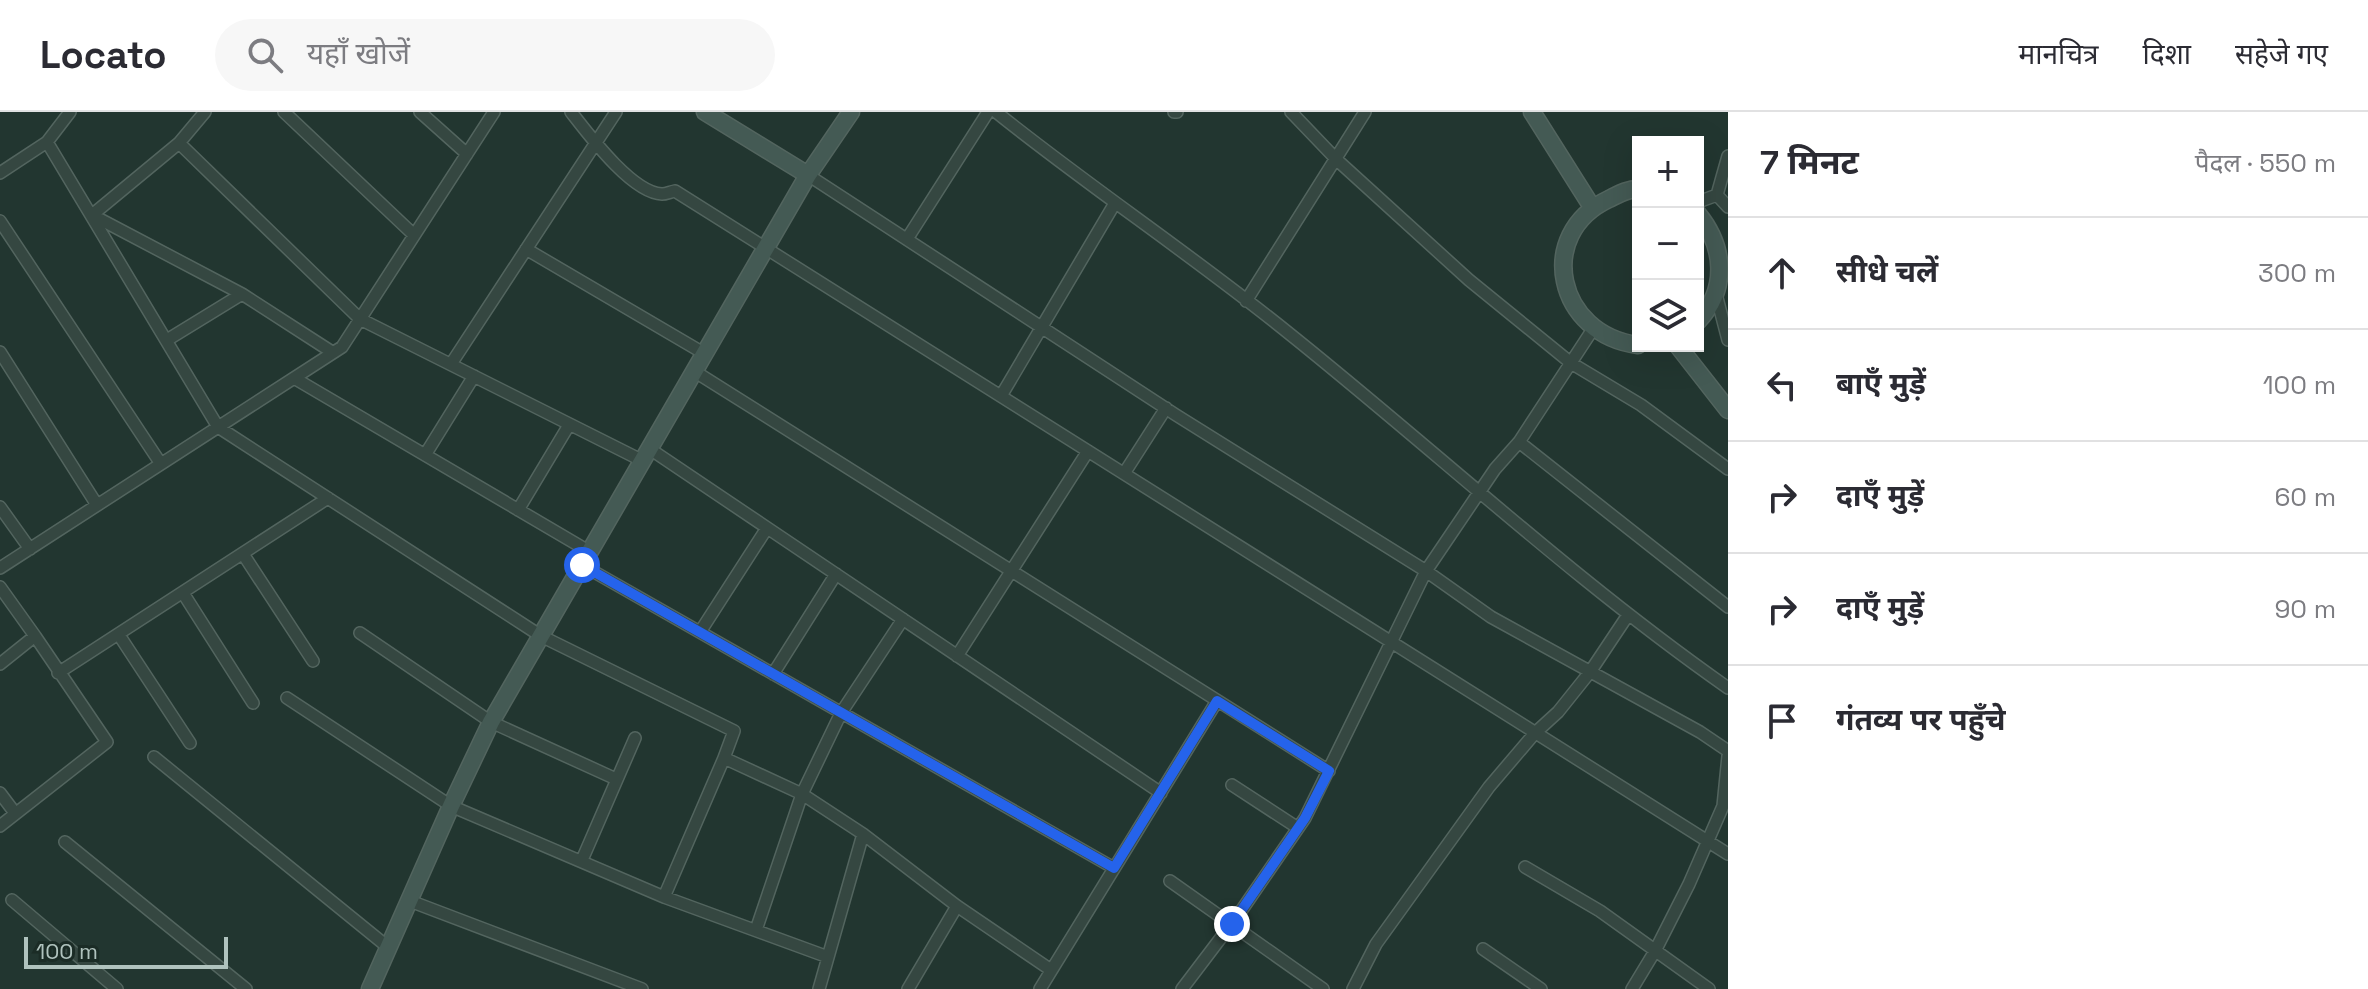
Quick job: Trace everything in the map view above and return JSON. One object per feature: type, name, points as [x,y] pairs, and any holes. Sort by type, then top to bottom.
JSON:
[{"type":"street","points":[[0,173],[47,142],[70,112]]},
{"type":"street","points":[[92,215],[179,143],[205,112]]},
{"type":"street","points":[[284,112],[414,235]]},
{"type":"street","points":[[420,112],[467,154]]},
{"type":"street","points":[[0,568],[342,347],[494,112]]},
{"type":"street","points":[[571,112],[637,185],[660,194],[675,191],[1728,854]]},
{"type":"street","points":[[451,364],[616,112]]},
{"type":"street","points":[[705,112],[1426,571],[1491,617],[1700,732],[1728,753],[1723,806],[1689,884],[1632,989]]},
{"type":"street","points":[[370,989],[491,722],[808,175],[851,112]]},
{"type":"street","points":[[907,239],[988,112]]},
{"type":"street","points":[[996,112],[1246,301],[1628,615],[1728,688]]},
{"type":"street","points":[[1291,112],[1337,160],[1451,265],[1571,363],[1641,405],[1728,469]]},
{"type":"street","points":[[1246,301],[1365,112]]},
{"type":"street","points":[[1532,112],[1592,207]]},
{"type":"street","points":[[47,142],[218,427],[541,636],[734,731],[664,897]]},
{"type":"street","points":[[179,143],[360,319],[569,425],[646,455],[767,528],[1161,793]]},
{"type":"street","points":[[1717,195],[1728,156]]},
{"type":"street","points":[[1632,189],[1592,207],[1577,223],[1564,253],[1564,281],[1574,308],[1593,329],[1618,342],[1632,344]]},
{"type":"street","points":[[1704,200],[1717,195]]},
{"type":"street","points":[[1717,195],[1728,207]]},
{"type":"street","points":[[1001,396],[1115,203]]},
{"type":"street","points":[[92,215],[242,294],[332,352]]},
{"type":"street","points":[[0,221],[161,464]]},
{"type":"street","points":[[1704,221],[1712,231],[1724,263],[1716,294],[1704,312]]},
{"type":"street","points":[[526,249],[705,354]]},
{"type":"street","points":[[167,340],[242,294]]},
{"type":"street","points":[[1716,294],[1728,340]]},
{"type":"street","points":[[1182,989],[1232,924],[1298,828],[1426,571],[1495,469],[1519,442],[1593,329]]},
{"type":"street","points":[[0,352],[97,505]]},
{"type":"street","points":[[1683,352],[1728,410]]},
{"type":"street","points":[[694,371],[1329,771]]},
{"type":"street","points":[[425,455],[474,376]]},
{"type":"street","points":[[294,378],[518,510],[586,559],[700,632],[1114,868]]},
{"type":"street","points":[[1125,472],[1166,408]]},
{"type":"street","points":[[518,510],[569,425]]},
{"type":"street","points":[[1519,442],[1728,607]]},
{"type":"street","points":[[957,656],[1088,451]]},
{"type":"street","points":[[58,673],[328,498]]},
{"type":"street","points":[[0,507],[30,549]]},
{"type":"street","points":[[700,632],[767,528]]},
{"type":"street","points":[[243,554],[313,661]]},
{"type":"street","points":[[773,674],[836,574]]},
{"type":"street","points":[[0,587],[107,742],[0,826]]},
{"type":"street","points":[[183,593],[253,703]]},
{"type":"street","points":[[1353,989],[1376,944],[1489,787],[1535,733],[1558,712],[1590,672],[1628,615]]},
{"type":"street","points":[[756,930],[802,794],[841,713],[903,619]]},
{"type":"street","points":[[360,633],[491,722],[616,779]]},
{"type":"street","points":[[119,635],[190,743]]},
{"type":"street","points":[[0,664],[35,636]]},
{"type":"street","points":[[287,698],[451,806],[664,897],[828,957]]},
{"type":"street","points":[[1040,989],[1217,701]]},
{"type":"street","points":[[582,860],[635,738]]},
{"type":"street","points":[[154,757],[389,948]]},
{"type":"street","points":[[724,758],[802,794],[863,834],[957,906],[1051,970]]},
{"type":"street","points":[[1232,785],[1298,828]]},
{"type":"street","points":[[0,793],[15,813]]},
{"type":"street","points":[[819,989],[863,834]]},
{"type":"street","points":[[65,842],[246,989]]},
{"type":"street","points":[[1525,867],[1600,911],[1709,989]]},
{"type":"street","points":[[1170,881],[1323,989]]},
{"type":"street","points":[[12,900],[117,989]]},
{"type":"street","points":[[410,901],[642,989]]},
{"type":"street","points":[[908,989],[957,906]]},
{"type":"street","points":[[1483,949],[1541,989]]},
{"type":"route","points":[[582,565],[1114,868],[1217,701],[1329,771],[1305,818],[1232,924]]}]
